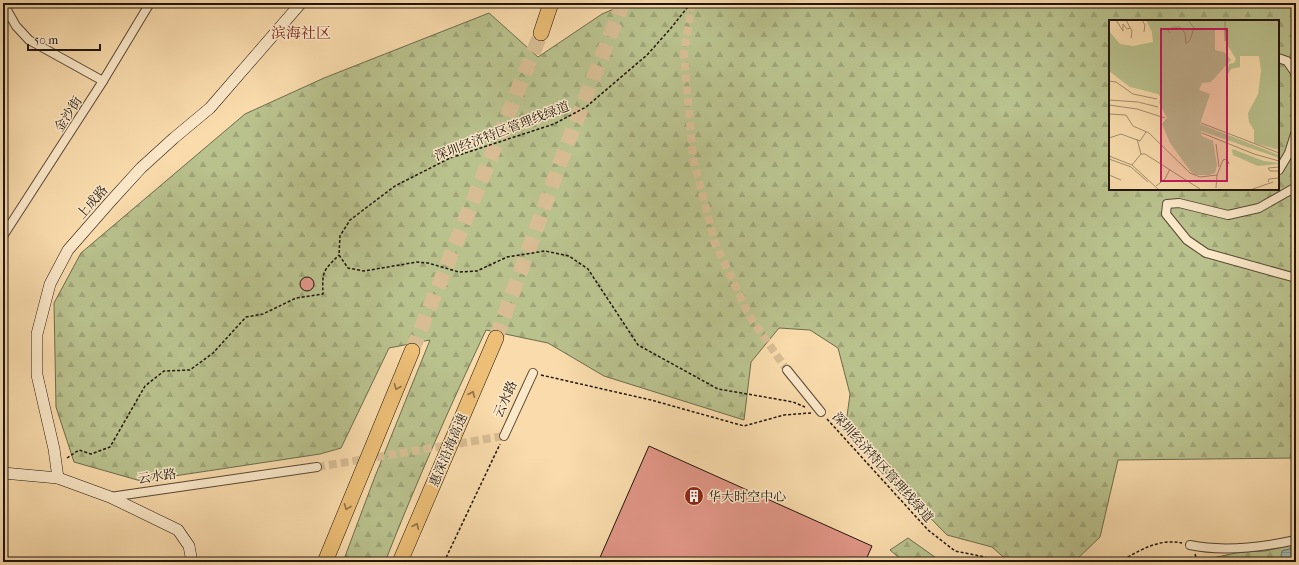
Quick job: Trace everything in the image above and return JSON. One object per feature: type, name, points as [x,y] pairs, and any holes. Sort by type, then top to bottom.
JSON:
[{"type":"highway","points":[[541,33],[552,3]]},
{"type":"highway","name":"惠深沿海高速","points":[[400,562],[496,338]]},
{"type":"highway","points":[[325,562],[412,351]]},
{"type":"street","points":[[3,3],[16,26],[29,40],[103,82]]},
{"type":"street","name":"金沙街","points":[[3,236],[103,82],[150,3]]},
{"type":"street","name":"上成路","points":[[58,478],[54,449],[37,375],[37,334],[50,284],[68,250],[110,202],[141,168],[210,108],[301,3]]},
{"type":"street","points":[[1279,58],[1287,61],[1296,74]]},
{"type":"street","points":[[1279,170],[1289,152],[1296,131]]},
{"type":"street","points":[[1296,187],[1259,208],[1228,215],[1179,203],[1167,204],[1166,214],[1187,240],[1206,253],[1296,278]]},
{"type":"street","points":[[787,370],[821,412]]},
{"type":"street","name":"云水路","points":[[504,436],[533,373]]},
{"type":"street","name":"云水路","points":[[3,473],[58,478],[110,497],[317,467]]},
{"type":"street","points":[[110,497],[178,530],[189,546],[192,562]]},
{"type":"street","points":[[1190,545],[1206,548],[1230,548],[1275,545],[1296,540]]},
{"type":"path","name":"深圳经济特区管理线绿道","points":[[691,3],[646,56],[586,108],[554,124],[450,158],[395,186],[350,220],[340,236],[339,255],[348,268],[364,271],[417,262],[428,263],[459,272],[476,271],[507,257],[545,251],[569,256],[588,269],[638,345],[718,389],[793,402],[821,412],[928,530],[955,551],[985,557],[994,562]]},
{"type":"path","points":[[56,464],[79,450],[91,454],[110,447],[145,386],[164,371],[190,370],[213,353],[246,317],[263,314],[296,298],[323,294],[322,275],[328,265],[339,255]]},
{"type":"path","points":[[533,373],[651,400],[744,426],[784,415],[821,412]]},
{"type":"path","points":[[444,562],[504,436]]},
{"type":"path","points":[[1119,562],[1137,552],[1161,542],[1172,541],[1190,545]]},
{"type":"green space","points":[[628,3],[1296,3],[1296,458],[1118,460],[1100,537],[1074,562],[1009,562],[992,547],[947,535],[845,431],[850,394],[838,348],[810,330],[779,328],[751,362],[744,420],[604,376],[548,343],[486,330],[459,387],[385,562],[343,562],[374,479],[430,340],[389,348],[341,448],[320,454],[141,481],[74,462],[56,407],[54,303],[81,253],[245,114],[324,78],[489,13],[538,57],[602,14]]},
{"type":"green space","points":[[908,538],[939,560],[948,562],[904,562],[890,550]]},
{"type":"green space","points":[[1296,544],[1296,562],[1164,562],[1174,558],[1207,559],[1241,552],[1265,551]]},
{"type":"water","points":[[1296,547],[1296,562],[1284,562],[1281,556],[1282,551]]},
{"type":"building","points":[[307,277],[312,279],[314,284],[312,289],[307,291],[302,289],[300,284],[302,279]]},
{"type":"building","name":"华大时空中心","points":[[649,446],[872,546],[865,562],[598,562]]},
{"type":"tunnel","points":[[496,338],[568,142],[623,3]]},
{"type":"tunnel","points":[[692,3],[684,54],[693,158],[715,243],[750,317],[787,370]]},
{"type":"tunnel","points":[[412,351],[541,33]]},
{"type":"tunnel","points":[[317,467],[504,436]]},
{"type":"place","name":"华大时空中心","points":[[694,496]]},
{"type":"district","name":"滨海社区","points":[[301,33]]}]
